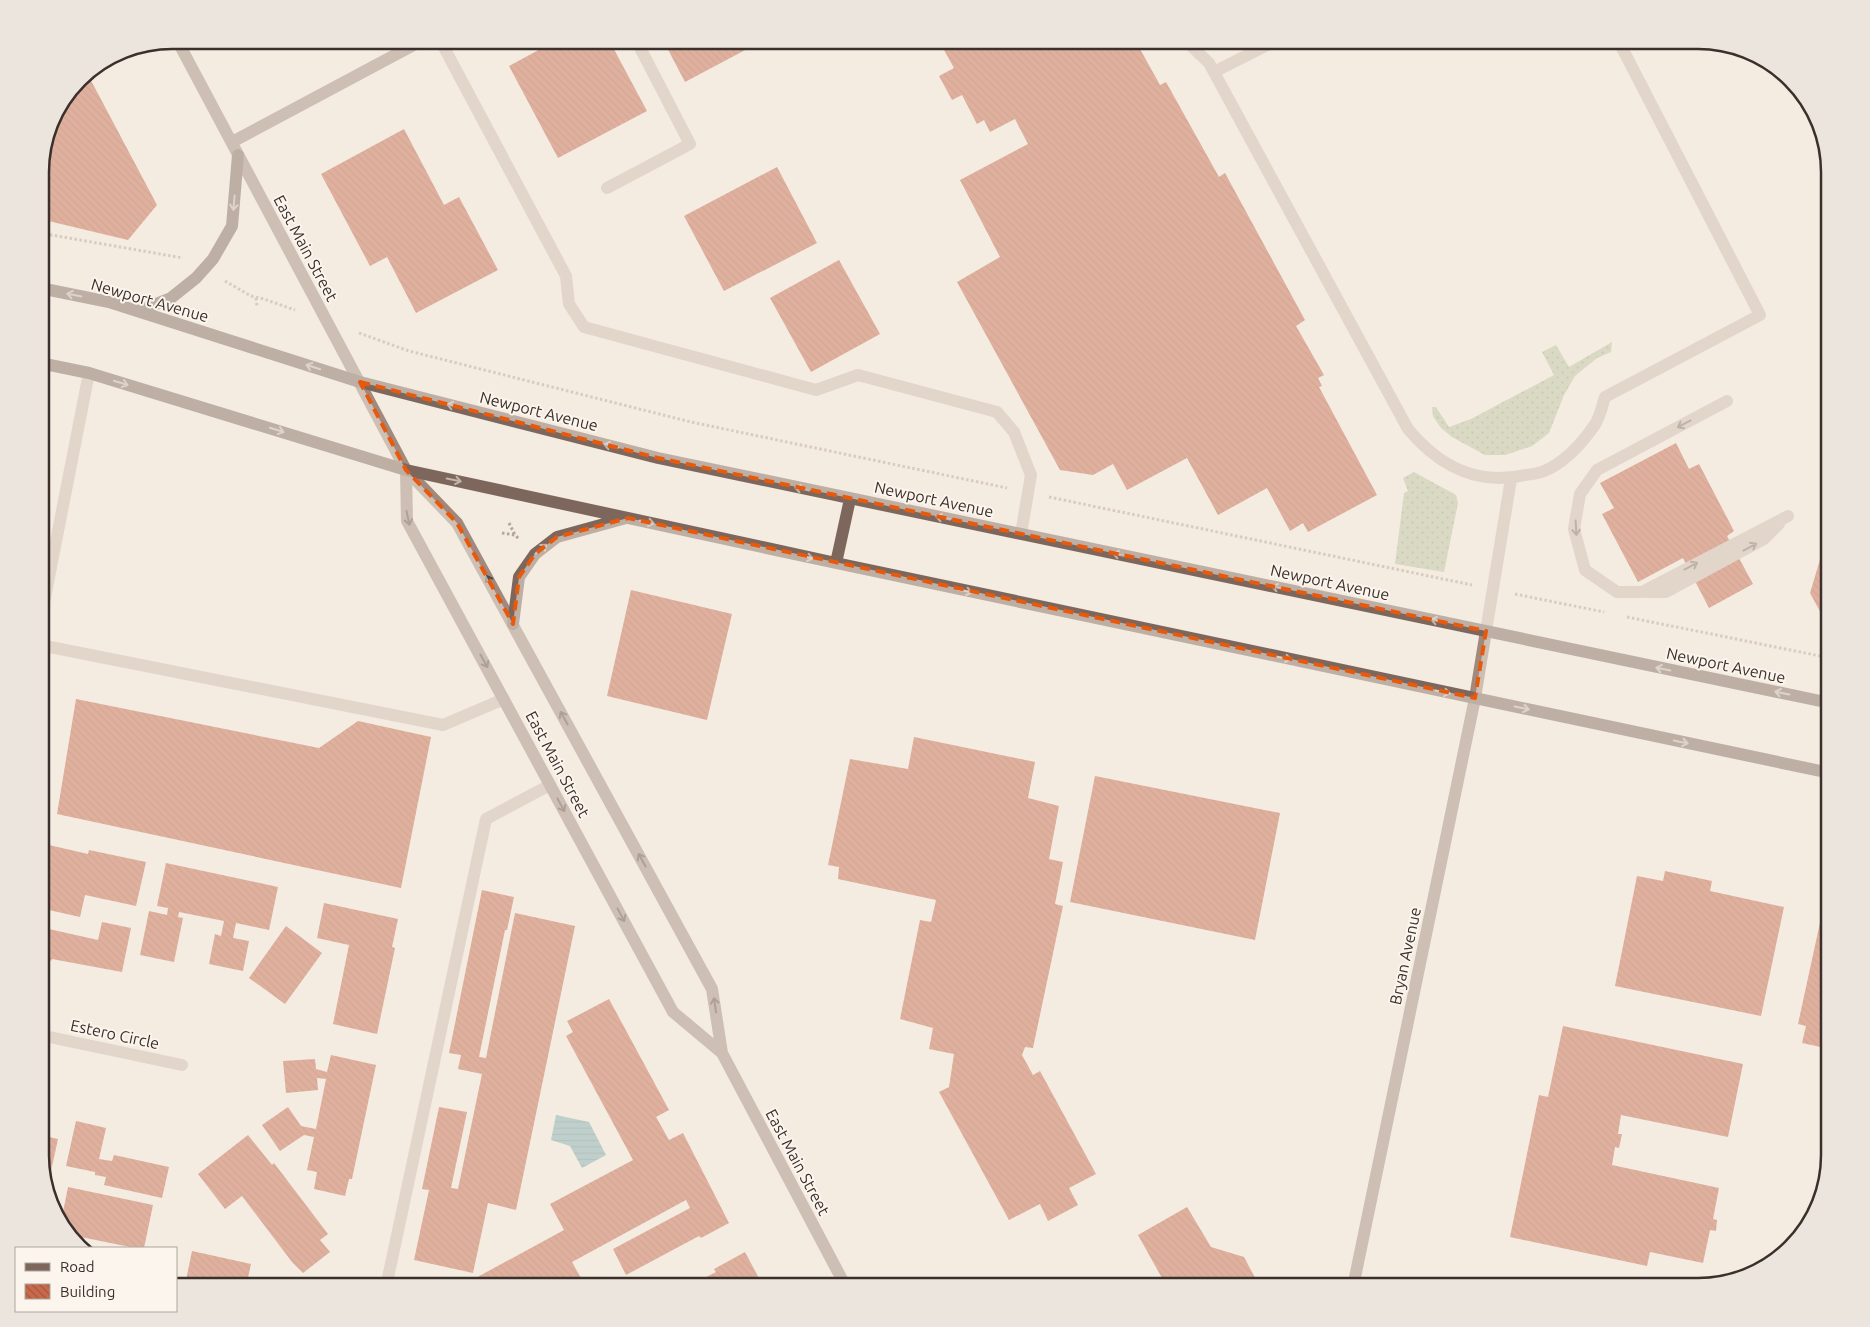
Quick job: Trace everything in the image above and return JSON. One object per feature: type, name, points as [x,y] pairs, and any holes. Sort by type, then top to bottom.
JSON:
[{"type":"main road","name":"East Main Street","points":[[182,49],[406,470],[457,523],[712,989],[722,1053],[841,1278]]},
{"type":"main road","points":[[232,142],[406,49]]},
{"type":"main road","points":[[138,311],[171,298],[196,278],[213,259],[232,226],[238,154]]},
{"type":"main road","name":"Newport Avenue","points":[[49,290],[109,302],[360,382],[658,458],[1821,701]]},
{"type":"main road","points":[[49,365],[89,374],[406,470],[1821,771]]},
{"type":"main road","name":"East Main Street","points":[[406,470],[407,521],[673,1012],[722,1053]]},
{"type":"main road","points":[[836,563],[850,499]]},
{"type":"main road","points":[[513,624],[519,577],[535,554],[557,537],[628,518]]},
{"type":"main road","name":"Bryan Avenue","points":[[1355,1278],[1486,632]]},
{"type":"street","points":[[445,49],[566,276],[569,304],[584,327],[816,390],[858,374],[997,412],[1014,432],[1031,475],[1021,534]]},
{"type":"street","points":[[607,188],[690,144],[641,49]]},
{"type":"street","points":[[1195,49],[1210,63],[1408,429],[1421,445],[1457,469],[1477,477],[1511,478],[1543,471],[1566,457],[1595,424],[1605,397],[1760,315],[1623,49]]},
{"type":"street","points":[[1214,72],[1259,49]]},
{"type":"street","points":[[49,577],[89,374]]},
{"type":"street","points":[[1727,402],[1597,470],[1580,494],[1574,528],[1585,570],[1617,592],[1642,592],[1788,516]]},
{"type":"street","points":[[1486,632],[1511,478]]},
{"type":"street","points":[[49,647],[443,725],[504,699]]},
{"type":"street","points":[[388,1278],[486,819],[550,785]]},
{"type":"street","name":"Estero Circle","points":[[49,1037],[182,1065]]},
{"type":"path","points":[[49,235],[192,259]]},
{"type":"path","points":[[218,277],[251,296],[264,299]]},
{"type":"path","points":[[256,298],[257,307]]},
{"type":"path","points":[[408,351],[691,422],[1444,580]]},
{"type":"path","points":[[510,524],[515,536],[523,543]]},
{"type":"path","points":[[502,533],[515,536]]},
{"type":"path","points":[[1528,596],[1610,613]]},
{"type":"path","points":[[1620,615],[1821,656]]},
{"type":"highlighted area","points":[[360,382],[658,458],[1486,631],[1475,698],[628,518],[557,537],[535,554],[519,577],[513,624],[457,523],[406,470]]},
{"type":"green space","points":[[1612,342],[1611,352],[1597,358],[1575,376],[1564,395],[1549,433],[1532,446],[1505,455],[1485,455],[1452,437],[1441,428],[1433,416],[1432,407],[1436,407],[1449,427],[1471,419],[1554,375],[1542,352],[1556,345],[1569,367]]},
{"type":"green space","points":[[1414,472],[1456,495],[1458,503],[1444,572],[1395,564],[1404,493],[1408,491],[1403,478]]},
{"type":"water","points":[[556,1115],[589,1122],[606,1155],[582,1168],[570,1146],[551,1140]]},
{"type":"building","points":[[540,49],[614,49],[647,111],[558,158],[509,66]]},
{"type":"building","points":[[668,49],[747,49],[685,82]]},
{"type":"building","points":[[1140,49],[1160,85],[1166,82],[1219,177],[1225,173],[1305,320],[1296,326],[1324,375],[1318,378],[1322,386],[1319,387],[1377,495],[1308,532],[1303,523],[1290,531],[1267,488],[1218,515],[1187,458],[1127,490],[1113,464],[1093,475],[1060,470],[957,282],[1000,257],[960,180],[1028,144],[1015,119],[990,132],[984,120],[977,124],[962,95],[952,100],[939,76],[954,68],[944,50]]},
{"type":"building","points":[[90,80],[157,205],[128,240],[49,221],[49,164],[55,132],[69,103]]},
{"type":"building","points":[[404,129],[444,205],[459,197],[498,270],[416,313],[387,257],[370,266],[321,174]]},
{"type":"building","points":[[777,167],[817,243],[724,291],[684,216]]},
{"type":"building","points":[[839,260],[880,334],[811,372],[770,298]]},
{"type":"building","points":[[1676,443],[1689,469],[1699,464],[1734,531],[1727,536],[1753,584],[1709,608],[1683,558],[1638,582],[1602,514],[1614,508],[1600,483]]},
{"type":"building","points":[[1821,556],[1821,613],[1810,593]]},
{"type":"building","points":[[631,590],[732,614],[707,720],[607,696]]},
{"type":"building","points":[[76,699],[319,748],[358,721],[431,737],[401,888],[57,814]]},
{"type":"building","points":[[914,737],[1035,762],[1028,798],[1059,806],[1049,859],[1063,862],[1055,904],[1063,906],[1033,1048],[1025,1047],[1022,1055],[1033,1075],[1040,1071],[1096,1174],[1069,1188],[1078,1205],[1048,1221],[1040,1204],[1009,1220],[939,1092],[949,1087],[954,1054],[929,1049],[933,1028],[900,1019],[920,920],[931,922],[936,900],[838,879],[839,867],[828,865],[850,759],[908,769]]},
{"type":"building","points":[[1095,776],[1280,813],[1255,940],[1070,902]]},
{"type":"building","points":[[49,845],[88,854],[89,850],[146,862],[136,906],[85,895],[80,917],[49,910]]},
{"type":"building","points":[[166,863],[278,887],[269,930],[236,923],[233,938],[249,941],[243,971],[209,964],[215,934],[221,936],[224,921],[179,912],[178,917],[183,918],[174,962],[140,955],[149,911],[167,915],[168,908],[157,906]]},
{"type":"building","points":[[1665,871],[1712,881],[1710,891],[1784,907],[1761,1016],[1615,986],[1637,876],[1663,881]]},
{"type":"building","points":[[482,890],[514,897],[507,930],[505,930],[479,1057],[486,1058],[515,913],[575,926],[516,1210],[488,1203],[473,1273],[414,1260],[429,1190],[422,1189],[439,1107],[467,1112],[451,1188],[458,1189],[482,1074],[458,1069],[461,1055],[449,1053]]},
{"type":"building","points":[[324,903],[398,919],[392,947],[395,948],[377,1034],[333,1024],[349,945],[317,938]]},
{"type":"building","points":[[1821,918],[1821,1047],[1802,1043],[1806,1026],[1798,1024]]},
{"type":"building","points":[[102,922],[131,928],[122,972],[52,959],[49,961],[49,929],[98,940]]},
{"type":"building","points":[[286,926],[322,953],[285,1004],[249,978]]},
{"type":"building","points":[[609,999],[669,1110],[656,1117],[669,1140],[683,1133],[729,1223],[701,1238],[699,1236],[626,1275],[613,1249],[690,1208],[686,1200],[572,1262],[581,1278],[476,1278],[564,1230],[550,1204],[633,1160],[566,1036],[573,1032],[567,1021]]},
{"type":"building","points":[[1563,1026],[1743,1064],[1728,1137],[1621,1115],[1618,1134],[1622,1134],[1619,1148],[1615,1147],[1612,1165],[1719,1188],[1713,1219],[1717,1220],[1716,1231],[1710,1230],[1703,1263],[1650,1252],[1647,1266],[1510,1237],[1539,1095],[1548,1097]]},
{"type":"building","points":[[331,1055],[376,1065],[352,1179],[349,1179],[345,1196],[314,1189],[317,1172],[307,1170],[314,1137],[304,1135],[280,1151],[262,1125],[288,1107],[301,1126],[316,1129],[326,1079],[317,1078],[318,1090],[286,1093],[283,1061],[315,1059],[316,1069],[327,1072]]},
{"type":"building","points":[[76,1121],[106,1128],[99,1159],[112,1161],[114,1155],[169,1167],[162,1198],[104,1185],[106,1177],[95,1175],[95,1172],[66,1166]]},
{"type":"building","points":[[248,1135],[272,1165],[274,1163],[328,1234],[320,1240],[330,1252],[303,1273],[292,1262],[242,1196],[225,1209],[198,1174]]},
{"type":"building","points":[[49,1137],[58,1139],[51,1171],[49,1163]]},
{"type":"building","points":[[68,1187],[153,1205],[144,1247],[130,1247],[80,1237],[63,1213]]},
{"type":"building","points":[[1187,1207],[1211,1247],[1244,1257],[1255,1278],[1162,1278],[1138,1235]]},
{"type":"building","points":[[192,1251],[251,1264],[248,1278],[186,1278]]},
{"type":"building","points":[[745,1252],[759,1278],[704,1278],[716,1272],[714,1269]]}]
